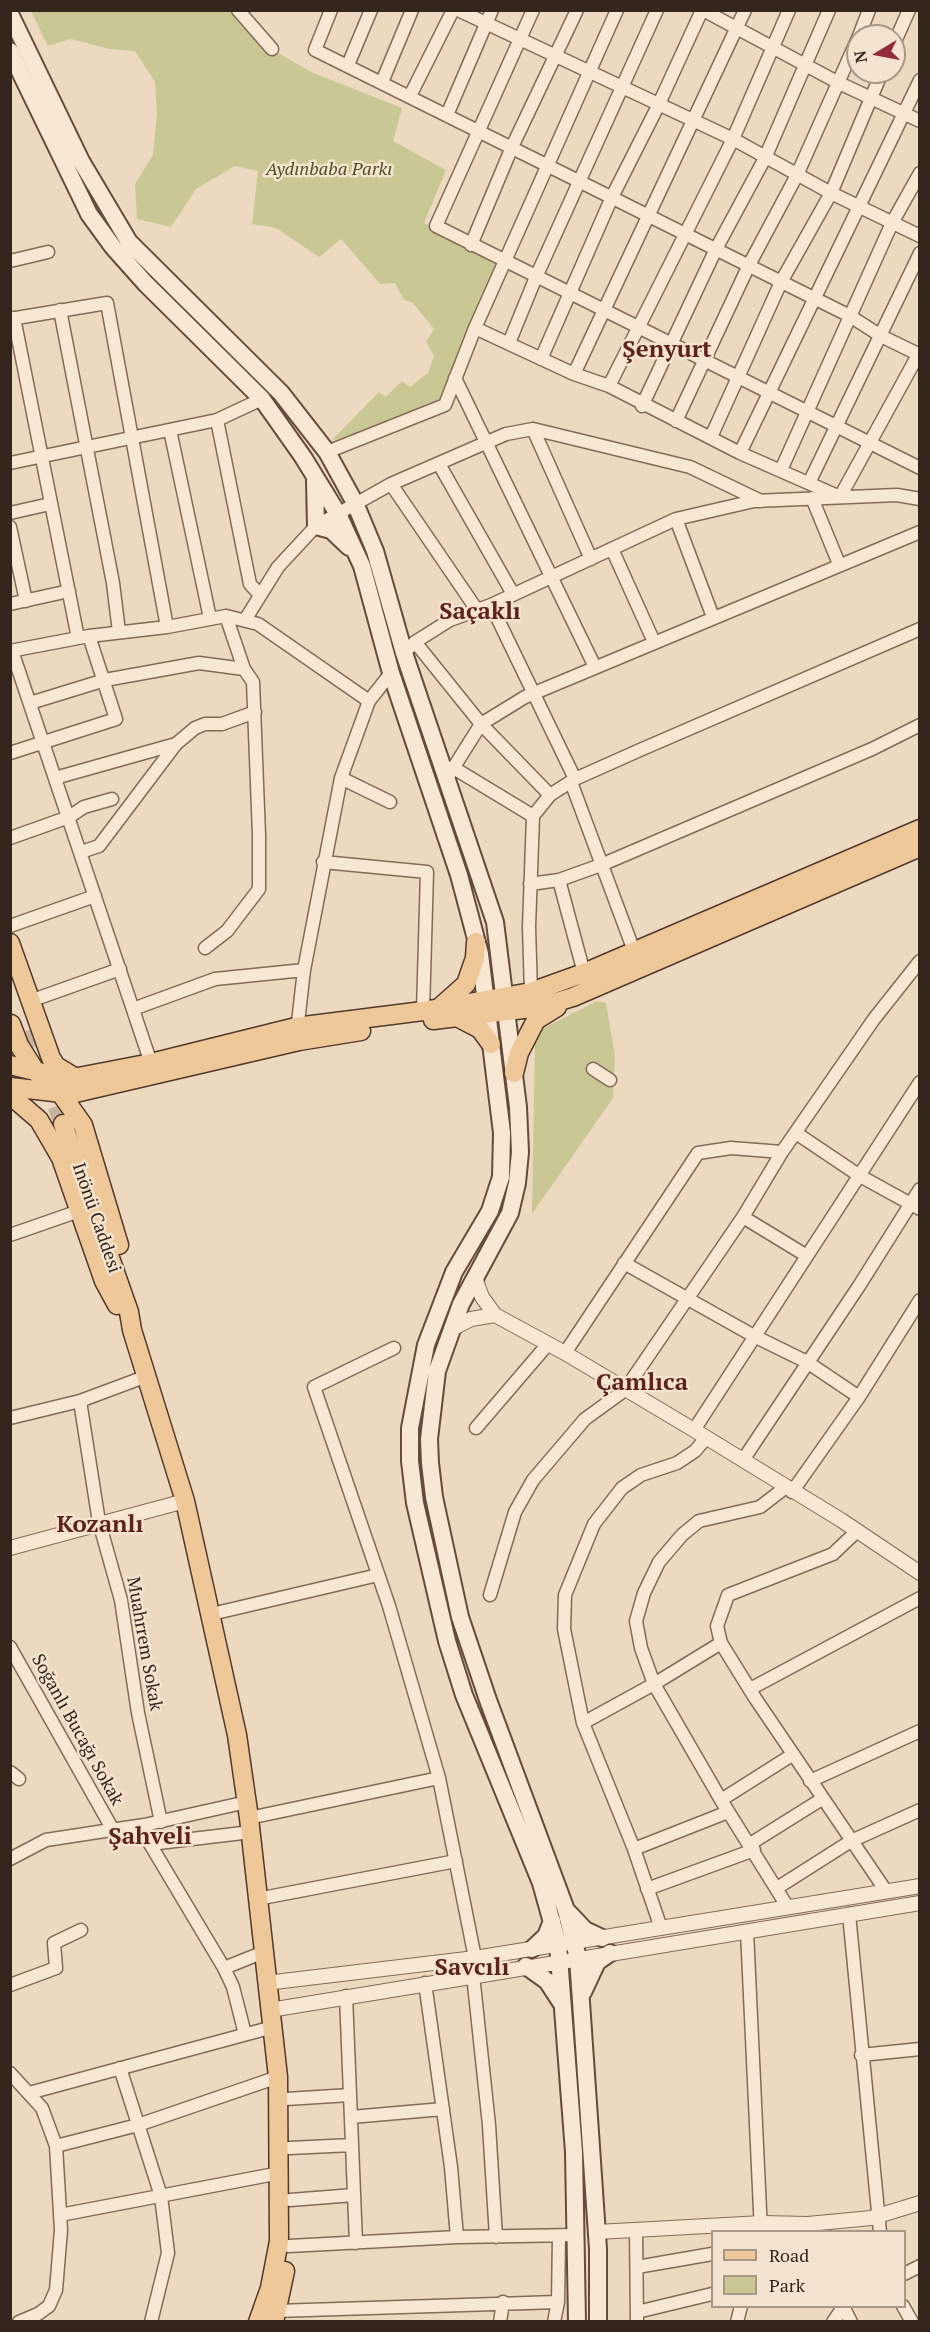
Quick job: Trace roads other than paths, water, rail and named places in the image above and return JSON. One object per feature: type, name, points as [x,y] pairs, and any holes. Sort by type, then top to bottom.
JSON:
[{"type":"main road","points":[[10,14],[81,161],[129,242],[281,393],[327,452],[354,502],[375,551],[409,647],[495,922],[514,1073],[519,1152],[517,1183],[510,1214],[498,1241],[475,1278],[452,1329],[437,1371],[429,1439],[434,1497],[460,1617],[476,1668],[566,1910],[568,1952],[564,2010],[577,2235],[577,2322]]},
{"type":"main road","points":[[10,51],[66,170],[101,231],[146,284],[262,399],[314,474],[338,514],[356,555],[391,673],[445,830],[476,942],[502,1133],[501,1177],[490,1211],[454,1272],[426,1345],[410,1428],[410,1461],[415,1503],[451,1652],[464,1695],[541,1883],[552,1921],[568,1952],[581,1999],[597,2232],[598,2322]]},
{"type":"main road","points":[[314,474],[316,526],[331,530],[356,555]]},
{"type":"main road","points":[[504,1004],[584,973],[920,829]]},
{"type":"main road","points":[[514,1073],[519,1053],[536,1020],[573,998],[920,847]]},
{"type":"main road","points":[[431,1009],[466,984],[475,958],[476,942]]},
{"type":"main road","points":[[10,943],[51,1059],[56,1066],[76,1078]]},
{"type":"main road","points":[[10,976],[29,1030]]},
{"type":"main road","points":[[10,1065],[55,1078],[76,1078],[431,1009],[504,1004],[540,1007],[573,998]]},
{"type":"main road","points":[[14,1091],[61,1094],[99,1089],[297,1034],[458,1017],[485,1007]]},
{"type":"main road","points":[[458,1017],[480,1029],[491,1044]]},
{"type":"main road","points":[[11,1023],[19,1045],[36,1072],[61,1094],[83,1125],[130,1281],[136,1329],[147,1376],[185,1501],[229,1692],[251,1817]]},
{"type":"main road","points":[[83,1125],[88,1105],[99,1089]]},
{"type":"main road","points":[[14,1091],[39,1120],[61,1158],[104,1281],[136,1329],[178,1442],[196,1505],[220,1612],[251,1817],[271,1983],[278,2077],[279,2241],[275,2268],[258,2322]]},
{"type":"main road","name":"Inönü Caddesi","points":[[63,1124],[136,1329]]},
{"type":"main road","points":[[261,1898],[264,1952],[271,1983]]},
{"type":"main road","points":[[566,1910],[585,1930],[606,1945],[586,1980],[581,1999]]},
{"type":"main road","points":[[532,1949],[546,1936],[552,1921]]},
{"type":"main road","points":[[526,1966],[547,1981],[559,1996],[564,2010]]},
{"type":"main road","points":[[274,2015],[286,2099],[290,2200],[289,2246],[275,2316]]},
{"type":"street","points":[[238,10],[272,49]]},
{"type":"street","points":[[331,10],[315,50],[479,129],[850,316],[881,336],[919,355],[840,497]]},
{"type":"street","points":[[348,65],[370,10]]},
{"type":"street","points":[[382,82],[412,10]]},
{"type":"street","points":[[410,96],[453,10]]},
{"type":"street","points":[[458,10],[658,106],[733,139],[796,175],[920,236]]},
{"type":"street","points":[[447,115],[492,10]]},
{"type":"street","points":[[533,10],[436,226],[920,468]]},
{"type":"street","points":[[471,244],[512,147],[577,10]]},
{"type":"street","points":[[327,452],[445,405],[475,328],[617,10]]},
{"type":"street","points":[[508,343],[657,10]]},
{"type":"street","points":[[541,359],[612,197],[703,10],[839,83],[920,121]]},
{"type":"street","points":[[574,374],[695,121],[745,10]]},
{"type":"street","points":[[609,386],[637,326],[733,139],[789,10]]},
{"type":"street","points":[[642,405],[716,249],[765,158],[829,10]]},
{"type":"street","points":[[864,24],[870,10]]},
{"type":"street","points":[[903,24],[909,10]]},
{"type":"street","points":[[676,421],[748,265],[796,175],[846,66]]},
{"type":"street","points":[[740,453],[920,80]]},
{"type":"street","points":[[711,437],[781,282],[831,193],[876,84]]},
{"type":"street","points":[[782,470],[892,223],[920,173]]},
{"type":"street","points":[[10,261],[48,252]]},
{"type":"street","points":[[809,483],[920,253]]},
{"type":"street","points":[[10,753],[116,719],[105,680],[84,637],[69,591],[12,318],[106,303],[167,627]]},
{"type":"street","points":[[60,310],[113,583],[119,632]]},
{"type":"street","points":[[475,328],[574,374],[609,386],[642,405],[740,453],[840,497]]},
{"type":"street","points":[[455,378],[595,667]]},
{"type":"street","points":[[10,464],[217,420],[262,399]]},
{"type":"street","points":[[217,420],[250,584],[260,595]]},
{"type":"street","points":[[533,429],[591,559]]},
{"type":"street","points":[[244,620],[278,567],[316,526],[354,502],[507,434],[533,429],[690,466],[761,501]]},
{"type":"street","points":[[170,430],[210,618]]},
{"type":"street","points":[[439,464],[513,594]]},
{"type":"street","points":[[392,484],[477,610]]},
{"type":"street","points":[[550,795],[409,647],[450,620],[491,605],[676,519],[761,501],[897,495],[920,499]]},
{"type":"street","points":[[812,498],[839,564]]},
{"type":"street","points":[[10,513],[50,504]]},
{"type":"street","points":[[676,519],[713,617]]},
{"type":"street","points":[[10,527],[14,559],[26,601]]},
{"type":"street","points":[[533,816],[449,772],[482,724],[533,693],[920,532]]},
{"type":"street","points":[[612,549],[654,642]]},
{"type":"street","points":[[10,604],[69,591]]},
{"type":"street","points":[[491,605],[573,781],[634,951]]},
{"type":"street","points":[[206,948],[227,931],[259,889],[253,682],[244,669],[226,616]]},
{"type":"street","points":[[151,1063],[11,651],[84,637],[167,627],[226,616],[258,624],[369,700]]},
{"type":"street","points":[[531,992],[530,884],[533,816],[550,795],[573,781],[920,629]]},
{"type":"street","points":[[30,704],[105,680],[199,663],[244,669]]},
{"type":"street","points":[[297,1034],[304,970],[340,778],[369,700],[391,673]]},
{"type":"street","points":[[81,852],[99,846],[176,744],[205,724],[222,724],[255,712]]},
{"type":"street","points":[[530,884],[559,880],[602,865],[872,749],[920,725]]},
{"type":"street","points":[[55,778],[176,744]]},
{"type":"street","points":[[340,778],[390,802]]},
{"type":"street","points":[[10,838],[69,817],[84,807],[112,799]]},
{"type":"street","points":[[323,862],[427,872],[431,1009]]},
{"type":"street","points":[[559,880],[584,973]]},
{"type":"street","points":[[10,926],[95,896]]},
{"type":"street","points":[[490,1595],[515,1512],[533,1480],[585,1419],[625,1390],[744,1217],[782,1152],[874,1019],[920,961]]},
{"type":"street","points":[[30,1001],[120,969]]},
{"type":"street","points":[[133,1009],[215,979],[304,970]]},
{"type":"street","points":[[593,1069],[610,1080]]},
{"type":"street","points":[[661,1928],[634,1849],[583,1723],[564,1629],[565,1595],[594,1524],[622,1488],[641,1475],[677,1463],[695,1451],[700,1434],[754,1336],[920,1082]]},
{"type":"street","points":[[796,1133],[860,1176],[915,1205]]},
{"type":"street","points":[[565,1353],[698,1153],[730,1148],[782,1152]]},
{"type":"street","points":[[743,1460],[915,1205],[920,1189]]},
{"type":"street","points":[[10,1235],[79,1211]]},
{"type":"street","points":[[744,1217],[807,1256]]},
{"type":"street","points":[[624,1263],[754,1336],[807,1362],[860,1397]]},
{"type":"street","points":[[475,1278],[482,1298],[495,1315],[565,1353],[743,1460],[920,1573]]},
{"type":"street","points":[[787,1906],[728,1812],[654,1684],[641,1648],[636,1622],[644,1593],[659,1562],[682,1535],[699,1521],[760,1507],[789,1490],[860,1397],[920,1300]]},
{"type":"street","points":[[452,1329],[471,1319],[495,1315]]},
{"type":"street","points":[[476,1428],[548,1344]]},
{"type":"street","points":[[394,1348],[314,1387],[378,1575],[440,1778],[475,1958]]},
{"type":"street","points":[[10,1418],[80,1401],[147,1376]]},
{"type":"street","name":"Muahrrem Sokak","points":[[80,1401],[99,1522],[123,1608],[138,1713],[160,1822]]},
{"type":"street","points":[[10,1548],[99,1522],[185,1501]]},
{"type":"street","points":[[857,1531],[833,1554],[729,1595],[717,1626],[721,1643],[792,1755],[886,1891]]},
{"type":"street","points":[[220,1612],[378,1575]]},
{"type":"street","points":[[750,1689],[920,1598]]},
{"type":"street","points":[[583,1723],[654,1684],[721,1643]]},
{"type":"street","name":"Soğanlı Bucağı Sokak","points":[[10,1647],[113,1830]]},
{"type":"street","points":[[810,1781],[920,1731]]},
{"type":"street","points":[[721,1800],[792,1755]]},
{"type":"street","points":[[150,1844],[251,1817],[440,1778]]},
{"type":"street","points":[[647,1889],[752,1847],[822,1799]]},
{"type":"street","points":[[777,1888],[851,1841],[920,1810]]},
{"type":"street","points":[[634,1849],[728,1812]]},
{"type":"street","points":[[10,1859],[46,1840],[160,1822],[251,1817]]},
{"type":"street","points":[[144,1826],[150,1844],[224,1968],[233,1987],[246,2034]]},
{"type":"street","points":[[261,1898],[456,1861]]},
{"type":"street","points":[[606,1945],[661,1928],[920,1886]]},
{"type":"street","points":[[29,2093],[246,2034],[274,2015],[346,1996],[526,1966],[568,1952],[606,1945],[747,1931],[920,1903]]},
{"type":"street","points":[[849,1914],[880,2230]]},
{"type":"street","points":[[10,1985],[56,1968],[54,1943],[81,1930]]},
{"type":"street","points":[[747,1931],[761,2227]]},
{"type":"street","points":[[271,1983],[532,1949],[568,1952]]},
{"type":"street","points":[[224,1968],[264,1952]]},
{"type":"street","points":[[472,1975],[489,2125],[496,2237]]},
{"type":"street","points":[[425,1983],[443,2109],[457,2237]]},
{"type":"street","points":[[346,1996],[356,2243]]},
{"type":"street","points":[[861,2055],[920,2049]]},
{"type":"street","points":[[120,2068],[161,2196],[168,2253],[151,2322]]},
{"type":"street","points":[[10,2073],[42,2108],[56,2146],[60,2215],[56,2290],[49,2306],[38,2314],[19,2322]]},
{"type":"street","points":[[56,2146],[138,2125],[278,2077]]},
{"type":"street","points":[[286,2099],[350,2095]]},
{"type":"street","points":[[351,2117],[443,2109]]},
{"type":"street","points":[[289,2148],[352,2145]]},
{"type":"street","points":[[60,2215],[280,2173]]},
{"type":"street","points":[[290,2200],[354,2195]]},
{"type":"street","points":[[597,2232],[761,2227],[810,2228],[877,2216],[920,2203]]},
{"type":"street","points":[[636,2230],[637,2317],[711,2294]]},
{"type":"street","points":[[289,2246],[457,2237],[577,2235]]},
{"type":"street","points":[[554,2322],[558,2302],[559,2236]]},
{"type":"street","points":[[637,2267],[711,2254]]},
{"type":"street","points":[[906,2273],[920,2266]]},
{"type":"street","points":[[275,2316],[503,2302],[558,2302]]},
{"type":"street","points":[[500,2322],[503,2302]]},
{"type":"street","points":[[833,2322],[843,2308]]},
{"type":"street","points":[[844,2308],[851,2322]]},
{"type":"street","points":[[904,2308],[912,2322]]},
{"type":"tunnel","points":[[29,1030],[63,1124]]},
{"type":"district","name":"Şenyurt","points":[[667,350]]},
{"type":"district","name":"Saçaklı","points":[[480,612]]},
{"type":"district","name":"Çamlıca","points":[[642,1383]]},
{"type":"district","name":"Kozanlı","points":[[100,1525]]},
{"type":"district","name":"Şahveli","points":[[150,1837]]},
{"type":"district","name":"Savcılı","points":[[472,1968]]},
{"type":"park label","name":"Aydınbaba Parkı","points":[[329,170]]}]
